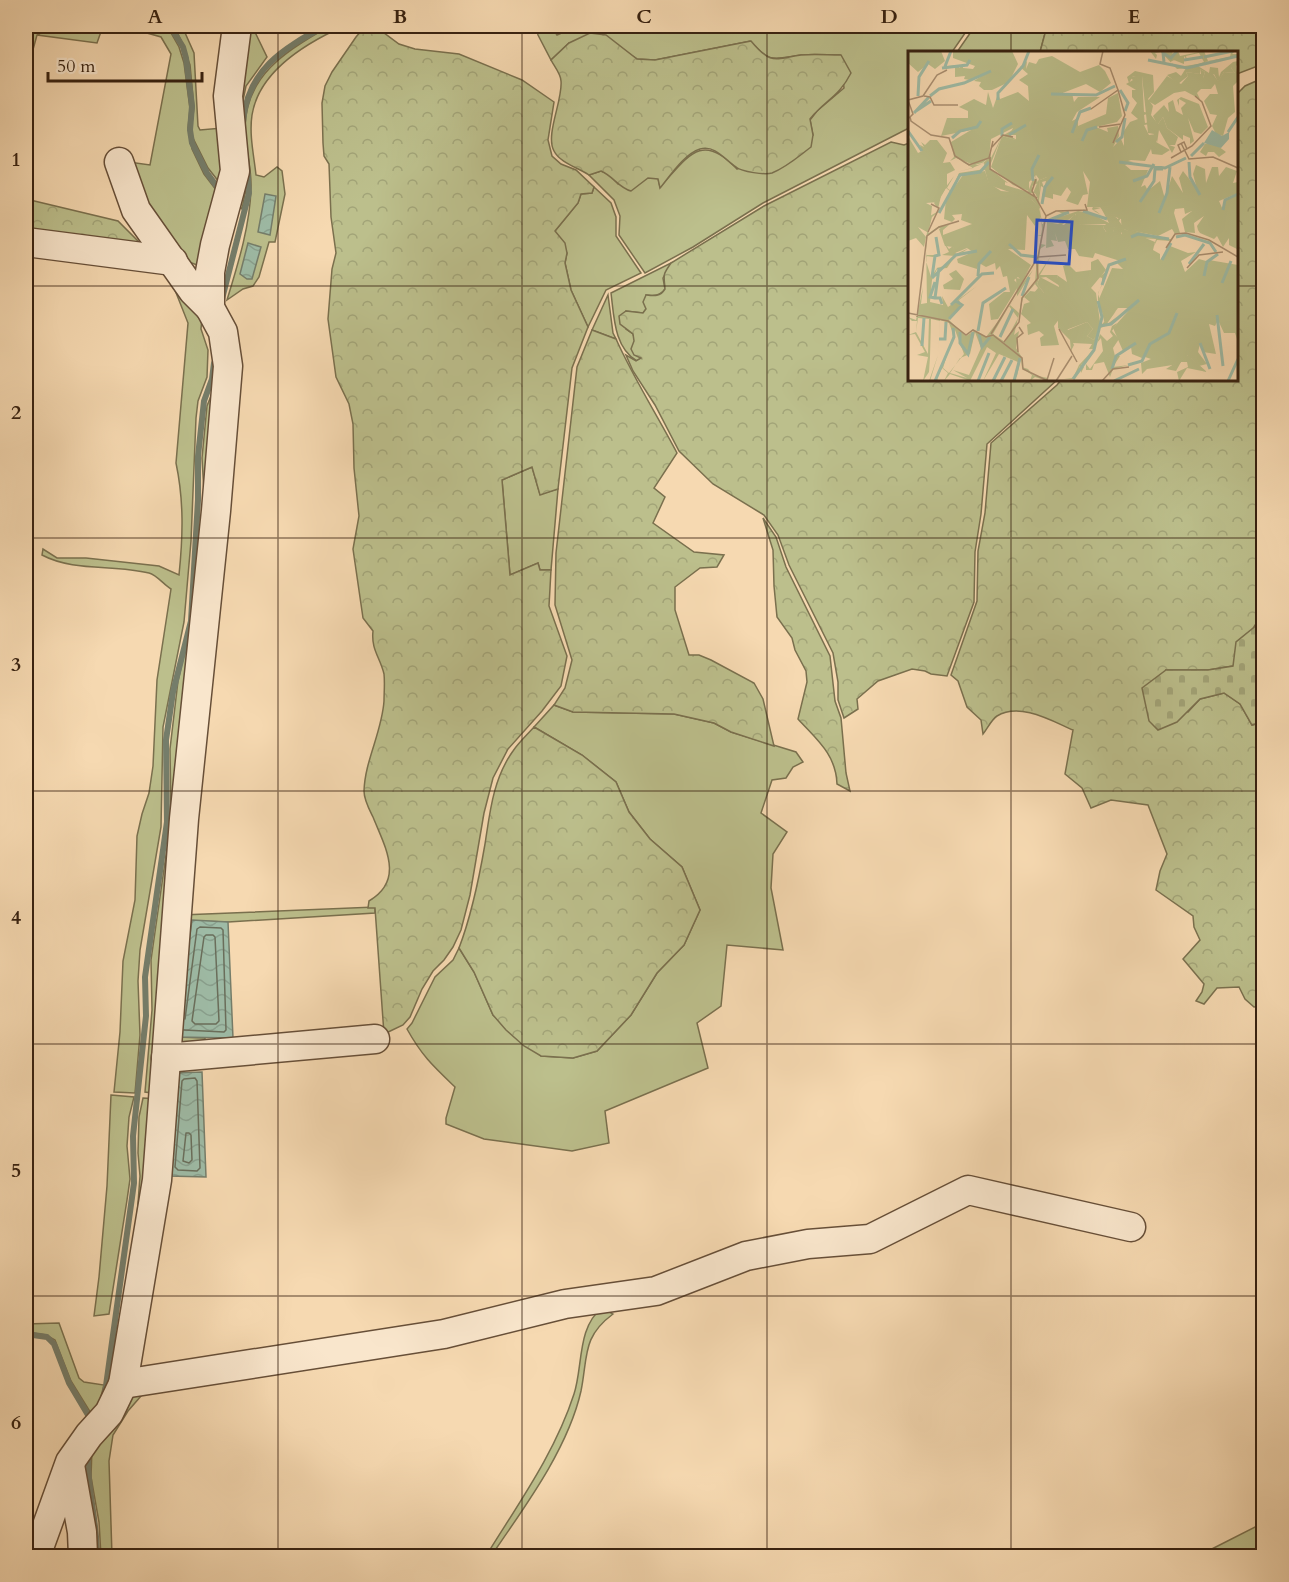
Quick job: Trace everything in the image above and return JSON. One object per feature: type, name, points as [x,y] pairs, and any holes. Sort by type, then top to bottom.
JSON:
[{"type":"street","points":[[210,308],[210,272],[235,171],[228,96],[237,26]]},
{"type":"street","points":[[36,1557],[70,1462],[109,1413],[123,1384],[157,1180],[184,819],[216,511],[228,366],[224,332],[210,308],[193,291],[136,210],[119,162]]},
{"type":"street","points":[[26,242],[173,261]]},
{"type":"street","points":[[166,1058],[375,1039]]},
{"type":"street","points":[[123,1384],[444,1334],[565,1304],[656,1291],[746,1256],[808,1244],[870,1239],[968,1190],[1131,1227]]},
{"type":"street","points":[[70,1462],[82,1532],[83,1557]]},
{"type":"green space","points":[[26,26],[53,26],[37,35],[26,75]]},
{"type":"green space","points":[[53,26],[103,26],[97,43],[37,35]]},
{"type":"green space","points":[[122,26],[167,26],[179,47],[184,63],[190,109],[188,128],[192,149],[204,174],[223,199],[202,267],[174,256],[121,161],[150,165],[171,54],[161,37]]},
{"type":"green space","points":[[174,26],[182,26],[194,53],[198,126],[200,130],[222,128],[227,192],[208,168],[193,138],[191,131],[194,108],[190,65]]},
{"type":"green space","points":[[241,26],[252,26],[267,57],[246,86],[242,105],[246,190],[242,209],[232,199]]},
{"type":"green space","points":[[330,26],[344,26],[286,60],[264,85],[256,99],[251,130],[256,175],[264,177],[277,167],[282,171],[285,194],[275,242],[269,242],[259,277],[253,286],[243,289],[227,300],[243,245],[250,202],[251,174],[245,133],[246,113],[251,96],[259,81],[283,56]]},
{"type":"green space","points":[[536,26],[551,26],[557,35],[578,26],[970,26],[953,51],[908,51],[908,129],[763,203],[693,247],[645,273],[619,235],[620,216],[614,200],[589,175],[601,171],[609,174],[618,184],[658,178],[660,187],[678,166],[695,152],[714,151],[737,169],[813,135],[810,120],[844,88],[840,55],[773,58],[768,57],[750,41],[655,60],[637,59],[623,50],[569,43],[551,60],[538,35]]},
{"type":"green space","points":[[975,26],[1047,26],[1040,51],[958,51]]},
{"type":"green space","points":[[1047,26],[1263,26],[1263,64],[1238,74],[1238,51],[1040,51]]},
{"type":"green space","points":[[371,28],[384,33],[399,44],[415,49],[459,54],[522,80],[554,102],[548,140],[552,156],[561,164],[576,170],[594,187],[592,193],[581,194],[578,203],[555,231],[565,243],[567,253],[565,263],[571,290],[588,327],[572,368],[558,489],[540,495],[532,467],[502,480],[510,575],[538,563],[540,570],[551,570],[549,606],[567,656],[561,686],[508,749],[493,778],[484,813],[470,895],[461,930],[453,947],[433,971],[410,1017],[403,1025],[384,1034],[375,908],[368,908],[369,901],[380,893],[386,883],[389,862],[364,791],[367,768],[383,712],[384,677],[375,648],[373,631],[363,618],[353,549],[359,516],[354,468],[353,424],[349,404],[336,377],[328,319],[332,269],[336,253],[331,217],[329,164],[324,156],[322,103],[325,86],[332,72],[362,30]]},
{"type":"green space","points":[[590,33],[606,35],[637,59],[655,60],[751,41],[763,54],[773,59],[806,55],[841,55],[851,73],[842,88],[810,119],[813,135],[811,147],[777,171],[764,174],[743,170],[716,151],[706,148],[694,152],[683,160],[660,188],[658,179],[648,178],[631,191],[601,171],[589,175],[565,162],[554,151],[552,144],[561,78],[551,60],[569,43]]},
{"type":"green space","points":[[1263,78],[1263,620],[1255,625],[1233,666],[1208,670],[1166,670],[1188,712],[1200,699],[1224,693],[1240,704],[1252,725],[1263,722],[1263,1006],[1254,1007],[1245,999],[1239,987],[1217,988],[1204,1004],[1196,1001],[1204,984],[1183,959],[1200,940],[1194,927],[1193,916],[1156,890],[1167,854],[1148,805],[1111,800],[1091,808],[1082,788],[1065,774],[1073,730],[1036,714],[1016,711],[997,716],[983,734],[981,720],[967,707],[958,681],[951,675],[977,601],[978,551],[985,513],[991,443],[1060,381],[1238,381],[1238,93],[1245,86]]},
{"type":"green space","points":[[891,142],[904,145],[908,143],[908,381],[1056,381],[987,444],[975,552],[974,602],[947,676],[912,669],[878,681],[857,699],[858,709],[844,718],[838,700],[838,682],[833,653],[789,565],[778,535],[764,515],[713,484],[679,451],[655,405],[633,371],[626,355],[636,361],[641,358],[634,355],[631,349],[634,341],[633,334],[620,324],[619,316],[626,311],[643,313],[646,309],[643,302],[646,295],[654,296],[663,292],[665,289],[664,275],[671,263],[764,206]]},
{"type":"green space","points":[[594,187],[611,203],[616,217],[616,236],[641,273],[606,290],[588,327],[571,290],[565,263],[567,253],[555,231],[578,203],[581,194],[592,193]]},
{"type":"green space","points":[[26,199],[118,221],[154,257],[26,238]]},
{"type":"green space","points":[[671,263],[663,278],[665,289],[657,295],[646,295],[646,309],[643,313],[626,311],[626,329],[633,334],[641,358],[637,361],[629,355],[619,340],[611,293]]},
{"type":"green space","points":[[169,275],[202,318],[201,329],[208,350],[207,377],[198,401],[196,418],[191,541],[184,622],[163,727],[161,827],[140,950],[138,981],[140,1035],[135,1093],[114,1092],[120,1032],[123,961],[135,900],[137,836],[149,793],[153,766],[157,680],[171,589],[149,573],[67,564],[42,555],[43,549],[57,558],[86,558],[159,566],[179,575],[182,519],[176,463],[188,323]]},
{"type":"green space","points":[[608,295],[613,333],[616,339],[592,330]]},
{"type":"green space","points":[[592,330],[616,339],[677,453],[654,488],[665,497],[653,523],[694,552],[724,555],[717,567],[700,568],[675,587],[675,610],[689,655],[699,655],[711,660],[754,683],[763,699],[774,746],[731,732],[714,723],[674,714],[573,712],[554,705],[565,688],[572,660],[555,605],[556,553],[577,367]]},
{"type":"green space","points":[[220,336],[159,1094],[145,1092],[152,1010],[151,960],[171,820],[170,749],[178,681],[192,629],[204,492],[202,458],[207,406],[213,391]]},
{"type":"green space","points":[[532,467],[540,494],[558,489],[551,570],[540,570],[538,563],[510,575],[502,480]]},
{"type":"green space","points":[[763,518],[776,537],[786,567],[830,656],[850,791],[837,784],[836,773],[829,756],[818,740],[798,719],[807,682],[806,671],[795,650],[792,638],[777,617],[773,550]]},
{"type":"green space","points":[[1263,620],[1263,722],[1252,725],[1240,704],[1224,693],[1200,699],[1177,722],[1158,730],[1149,721],[1142,688],[1166,670],[1208,670],[1233,666],[1236,642]]},
{"type":"green space","points":[[554,705],[573,712],[674,714],[714,723],[731,732],[796,752],[803,762],[793,767],[786,778],[772,780],[761,813],[787,832],[773,854],[771,888],[783,950],[727,945],[721,1006],[697,1023],[708,1068],[605,1111],[609,1143],[572,1151],[484,1139],[446,1124],[455,1087],[428,1060],[407,1029],[435,977],[453,960],[459,948],[474,972],[493,1015],[541,1056],[573,1058],[597,1051],[631,1015],[657,973],[684,945],[700,910],[682,867],[650,839],[629,812],[616,782],[582,755],[534,727]]},
{"type":"green space","points":[[534,727],[582,755],[616,782],[629,812],[650,839],[682,867],[700,910],[684,945],[657,973],[631,1015],[597,1051],[573,1058],[541,1056],[524,1046],[506,1030],[493,1015],[474,972],[459,948],[475,896],[497,784],[513,751]]},
{"type":"green space","points":[[375,907],[375,913],[228,922],[193,921],[177,1037],[205,1038],[205,1043],[174,1044],[181,915]]},
{"type":"green space","points":[[111,1095],[134,1097],[129,1117],[127,1146],[130,1179],[109,1314],[94,1316],[107,1186]]},
{"type":"green space","points":[[143,1098],[158,1099],[137,1217],[140,1176],[139,1117]]},
{"type":"green space","points":[[602,1308],[613,1314],[603,1322],[591,1339],[575,1413],[556,1456],[531,1498],[491,1556],[486,1556],[535,1478],[557,1437],[574,1394],[588,1326]]},
{"type":"green space","points":[[59,1323],[79,1378],[84,1382],[104,1385],[99,1404],[92,1415],[71,1381],[55,1340],[46,1335],[26,1332],[26,1324]]},
{"type":"green space","points":[[148,1388],[128,1411],[113,1435],[109,1461],[112,1556],[101,1556],[99,1522],[91,1477],[92,1448],[125,1398]]},
{"type":"green space","points":[[1263,1523],[1263,1556],[1198,1556]]},
{"type":"water","points":[[265,194],[276,196],[270,235],[258,232]]},
{"type":"water","points":[[248,243],[261,247],[252,279],[247,279],[240,274]]},
{"type":"water","points":[[192,920],[228,922],[233,1038],[176,1037]]},
{"type":"water","points":[[202,1072],[206,1177],[169,1176],[176,1073]]},
{"type":"waterway","points":[[170,26],[183,47],[186,58],[192,106],[190,130],[192,143],[207,173],[221,192]]},
{"type":"waterway","points":[[243,123],[251,89],[269,63],[295,43],[325,26]]},
{"type":"waterway","points":[[222,299],[249,193],[247,169]]},
{"type":"waterway","points":[[105,1393],[134,1183],[133,1136],[146,1016],[145,977],[167,822],[166,740],[173,692],[191,621],[198,500],[198,456],[204,401],[212,379],[214,363]]},
{"type":"waterway","points":[[26,1334],[47,1337],[54,1344],[69,1383],[91,1420]]},
{"type":"waterway","points":[[88,1455],[97,1555]]}]
